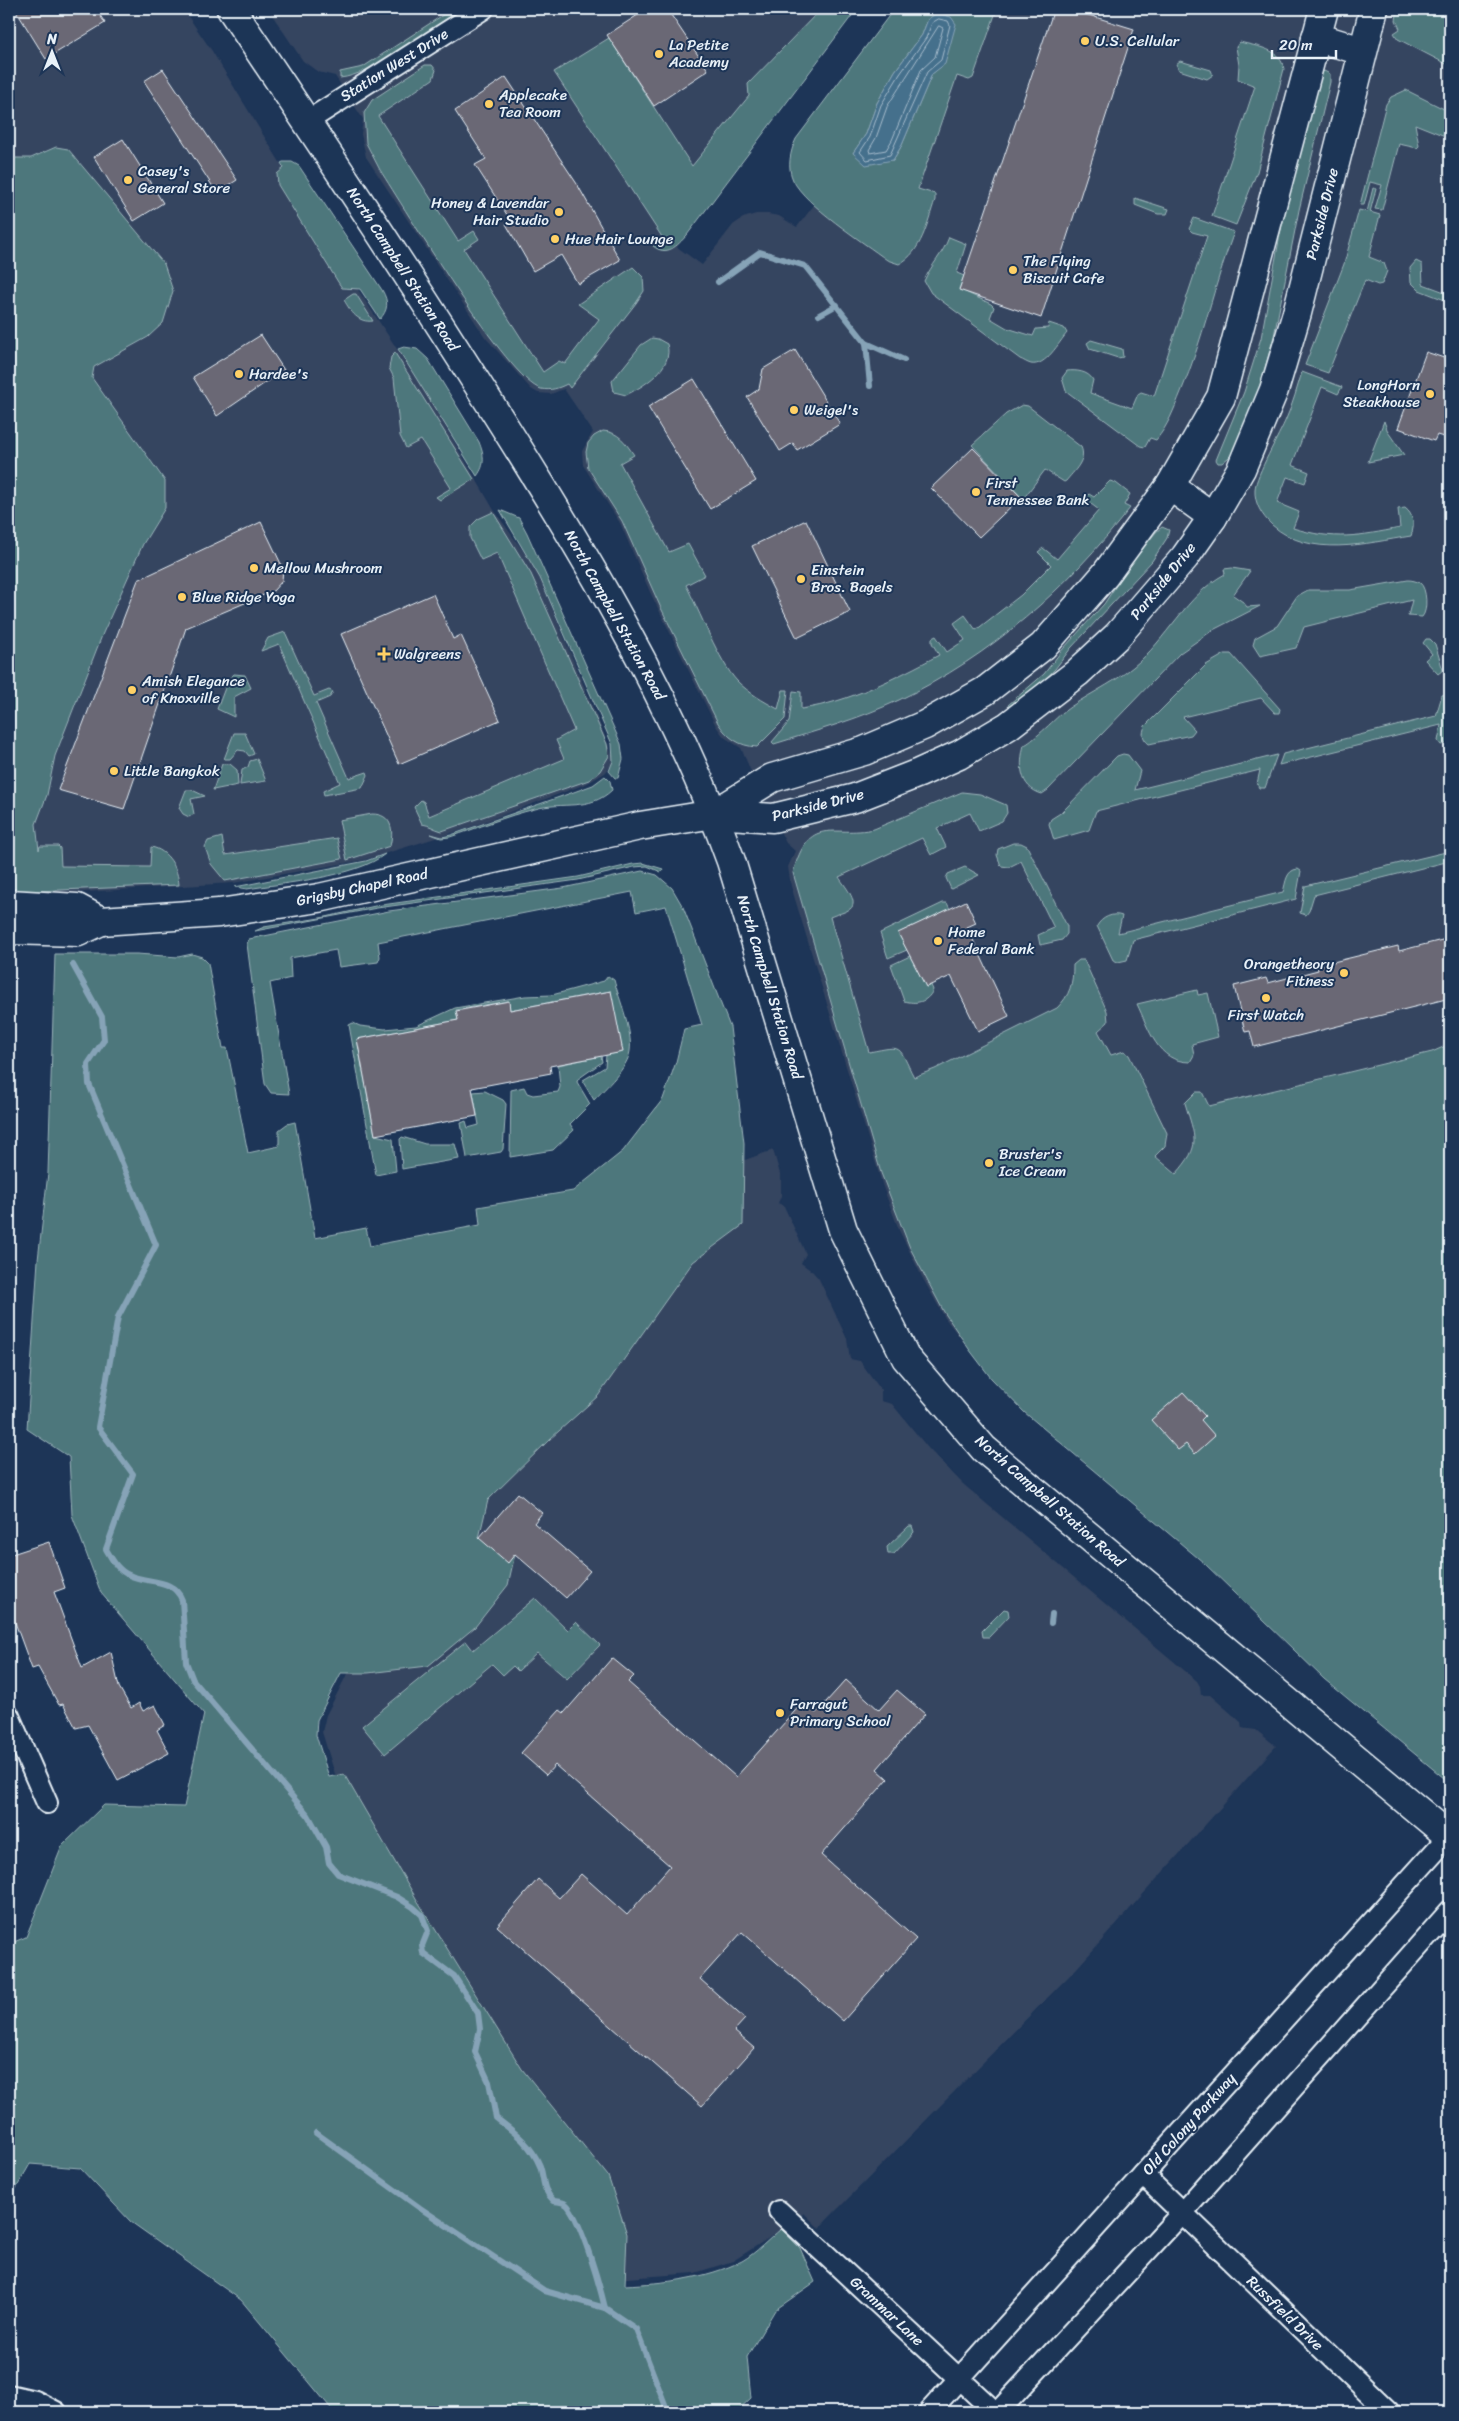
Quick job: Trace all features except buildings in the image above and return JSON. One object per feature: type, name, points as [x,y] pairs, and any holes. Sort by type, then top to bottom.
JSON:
[{"type":"street","name":"North Campbell Station Road","points":[[231,9],[463,360],[584,556],[659,695],[714,814],[731,861],[843,1230],[906,1358],[984,1448],[1450,1836]]},
{"type":"street","name":"Station West Drive","points":[[306,122],[483,9]]},
{"type":"street","points":[[714,814],[772,778],[864,751],[925,725],[985,691],[1043,646],[1105,575],[1170,486],[1220,398],[1324,9]]},
{"type":"street","name":"Parkside Drive","points":[[714,814],[773,818],[855,798],[959,755],[1008,726],[1077,673],[1117,636],[1185,557],[1213,517],[1240,469],[1274,390],[1300,305],[1374,9]]},
{"type":"street","points":[[1316,37],[1362,51]]},
{"type":"street","points":[[1170,486],[1213,517]]},
{"type":"street","name":"Grigsby Chapel Road","points":[[101,921],[219,913],[319,898],[640,826],[714,814]]},
{"type":"street","points":[[9,904],[77,908],[101,921]]},
{"type":"street","points":[[9,930],[78,932],[101,921]]},
{"type":"street","points":[[9,1716],[47,1803]]},
{"type":"street","name":"Old Colony Parkway","points":[[929,2412],[1450,1836]]},
{"type":"street","points":[[997,2412],[1181,2214],[1450,1911]]},
{"type":"street","name":"Russfield Drive","points":[[1142,2175],[1389,2412]]},
{"type":"street","name":"Grammar Lane","points":[[779,2211],[997,2412]]},
{"type":"street","points":[[9,2395],[35,2400],[56,2412]]},
{"type":"shaded area","points":[[9,9],[183,9],[212,51],[355,285],[424,390],[494,510],[536,569],[615,761],[605,773],[586,784],[468,828],[364,860],[233,883],[36,895],[40,854],[36,824],[47,795],[55,756],[103,633],[143,544],[165,508],[165,481],[92,378],[94,366],[148,337],[99,189],[68,149],[56,147],[31,158],[9,158]]},
{"type":"shaded area","points":[[268,9],[856,9],[677,247],[702,265],[733,225],[743,218],[756,214],[768,214],[779,216],[797,227],[814,205],[794,181],[790,172],[792,148],[796,139],[894,9],[1450,9],[1450,1048],[969,1349],[945,1318],[922,1277],[899,1230],[883,1187],[791,886],[788,867],[795,851],[786,843],[758,788],[741,748],[724,737],[716,726],[650,592],[620,523],[583,465],[582,451],[593,432],[564,389],[551,394],[538,393],[531,389],[485,337],[366,157],[361,134],[363,119],[335,76],[318,72],[303,61]]},
{"type":"shaded area","name":"Farragut Primary School","points":[[773,1150],[781,1177],[781,1196],[778,1203],[784,1206],[806,1254],[801,1263],[819,1279],[847,1339],[850,1359],[860,1361],[881,1390],[881,1401],[892,1404],[928,1448],[963,1484],[1197,1681],[1200,1686],[1201,1695],[1210,1695],[1241,1722],[1242,1728],[1256,1730],[1276,1746],[1077,1968],[819,2228],[804,2213],[792,2223],[733,2261],[695,2273],[615,2279],[336,1788],[335,1774],[322,1732],[326,1715],[359,1651],[641,1197]]},
{"type":"green space","points":[[452,9],[455,9],[451,16],[397,53],[367,70],[340,78],[340,72],[363,67]]},
{"type":"green space","points":[[821,9],[857,9],[687,235],[672,249],[663,250],[653,246],[662,237],[554,72],[609,38],[692,166],[749,96],[748,84]]},
{"type":"green space","points":[[894,9],[997,9],[973,78],[969,80],[957,76],[918,189],[935,194],[935,200],[923,236],[907,259],[899,264],[887,260],[809,201],[799,190],[791,175],[791,154],[796,139]],"holes":[[[928,19],[945,63],[932,74],[902,145],[893,160],[853,153],[866,134],[877,103],[895,71],[922,35]]]},
{"type":"green space","points":[[1398,9],[1443,9],[1450,34],[1446,51],[1450,53],[1450,66],[1398,39],[1394,33],[1400,29],[1396,20]]},
{"type":"green space","points":[[1240,42],[1261,47],[1273,53],[1282,62],[1284,69],[1257,172],[1236,225],[1212,216],[1255,86],[1238,79],[1239,65],[1236,47]]},
{"type":"green space","points":[[1180,61],[1211,70],[1213,75],[1207,79],[1179,70],[1176,64]]},
{"type":"green space","points":[[425,65],[432,65],[436,70],[433,79],[378,116],[458,241],[474,231],[479,239],[464,249],[543,372],[559,361],[565,364],[599,319],[578,304],[633,267],[643,277],[644,291],[570,388],[567,384],[555,389],[541,389],[526,379],[506,356],[457,290],[380,170],[366,143],[364,113],[372,100]]},
{"type":"green space","points":[[1324,71],[1330,74],[1330,82],[1299,210],[1274,336],[1257,396],[1235,452],[1222,463],[1218,463],[1216,460],[1244,392],[1261,338],[1292,170],[1319,76]]},
{"type":"green space","points":[[1406,90],[1450,112],[1450,138],[1415,124],[1419,146],[1417,148],[1399,144],[1382,210],[1375,209],[1382,185],[1370,182],[1364,205],[1360,205],[1386,104],[1391,97]]},
{"type":"green space","points":[[56,147],[68,149],[164,264],[173,291],[163,323],[148,337],[94,367],[92,378],[165,481],[165,508],[143,544],[103,633],[55,756],[47,795],[36,824],[39,850],[40,846],[58,846],[60,848],[61,866],[150,867],[151,847],[162,852],[171,861],[177,872],[179,885],[37,891],[36,895],[9,894],[9,158],[31,158]]},
{"type":"green space","points":[[292,162],[299,166],[382,290],[387,306],[380,319],[360,289],[342,288],[278,185],[277,174],[284,168],[281,163]]},
{"type":"green space","points":[[1373,188],[1376,189],[1370,212],[1380,215],[1369,257],[1384,263],[1387,271],[1382,284],[1378,285],[1365,280],[1328,373],[1305,365],[1344,264],[1359,210],[1367,212]]},
{"type":"green space","points":[[1135,198],[1169,209],[1167,214],[1158,214],[1135,205]]},
{"type":"green space","points":[[1194,218],[1234,232],[1196,353],[1173,411],[1156,440],[1150,438],[1145,447],[1140,446],[1066,391],[1062,378],[1067,371],[1085,373],[1093,380],[1090,393],[1132,408],[1138,394],[1141,392],[1154,396],[1207,236],[1192,232],[1189,229]]},
{"type":"green space","points":[[949,237],[966,244],[957,273],[964,276],[959,289],[991,304],[994,307],[990,318],[1007,328],[1033,336],[1036,329],[1048,328],[1049,323],[1064,328],[1067,333],[1042,362],[1031,364],[1020,359],[931,293],[924,281],[944,249]]},
{"type":"green space","points":[[1416,261],[1422,264],[1423,284],[1450,294],[1450,302],[1419,290],[1411,282],[1410,268]]},
{"type":"green space","points":[[356,294],[373,321],[359,318],[349,309],[344,300]]},
{"type":"green space","points":[[652,338],[667,344],[668,353],[662,368],[641,387],[626,395],[614,392],[612,381],[641,345]]},
{"type":"green space","points":[[1091,340],[1122,349],[1123,357],[1118,358],[1090,349],[1087,343]]},
{"type":"green space","points":[[404,347],[417,349],[428,359],[479,442],[483,459],[482,467],[477,476],[398,349]]},
{"type":"green space","points":[[395,353],[474,479],[440,500],[436,497],[451,488],[421,440],[406,448],[400,436],[394,378],[389,368],[391,357]]},
{"type":"green space","points":[[1302,372],[1342,387],[1338,394],[1322,387],[1292,465],[1309,472],[1305,483],[1287,477],[1277,503],[1299,512],[1293,528],[1335,536],[1385,531],[1400,528],[1398,509],[1405,508],[1413,520],[1411,536],[1357,545],[1321,545],[1303,542],[1287,536],[1265,518],[1257,504],[1255,494],[1256,483],[1283,426]]},
{"type":"green space","points":[[1022,405],[1028,406],[1081,447],[1082,452],[1079,465],[1066,481],[1064,482],[1045,470],[1023,499],[972,445],[1006,414]]},
{"type":"green space","points":[[1384,421],[1388,432],[1404,455],[1368,462]]},
{"type":"green space","points":[[603,431],[617,436],[634,455],[620,463],[669,552],[688,544],[705,575],[686,585],[716,649],[730,672],[746,689],[778,709],[783,690],[788,690],[785,719],[757,747],[745,745],[734,740],[718,723],[660,606],[622,521],[588,468],[586,452],[588,443],[594,436]]},
{"type":"green space","points":[[1110,481],[1116,483],[1130,494],[1124,505],[1130,508],[1080,566],[1026,618],[965,663],[899,700],[853,719],[774,744],[772,742],[789,722],[793,691],[801,692],[801,709],[837,701],[872,688],[939,655],[932,643],[932,638],[936,636],[947,652],[965,640],[954,623],[965,615],[976,630],[1021,595],[1051,565],[1038,552],[1043,548],[1057,559],[1099,510],[1087,501],[1086,497],[1089,494],[1094,497]]},
{"type":"green space","points":[[500,510],[519,518],[527,533],[621,744],[623,759],[618,778],[615,778],[609,771],[613,761],[612,744],[540,578]]},
{"type":"green space","points":[[493,512],[531,574],[607,744],[609,756],[600,771],[589,780],[442,831],[422,824],[414,807],[421,800],[424,802],[429,816],[564,759],[556,740],[574,730],[497,553],[481,560],[470,538],[470,527],[478,519]]},
{"type":"green space","points":[[1162,527],[1169,530],[1167,538],[1152,561],[1071,648],[1039,686],[1010,708],[1008,705],[1044,674],[1063,649],[1104,604],[1127,569]]},
{"type":"green space","points":[[1232,568],[1250,571],[1233,595],[1247,607],[1260,606],[1213,630],[1180,653],[1048,790],[1042,794],[1034,791],[1025,781],[1021,767],[1024,745],[1070,707],[1133,667],[1156,644],[1199,594],[1225,574],[1224,569]]},
{"type":"green space","points":[[1408,580],[1420,583],[1424,590],[1426,605],[1422,617],[1408,616],[1412,600],[1304,627],[1296,648],[1260,656],[1253,645],[1255,638],[1277,626],[1297,596],[1308,590],[1350,590]]},
{"type":"green space","points":[[285,632],[314,696],[329,690],[333,692],[330,697],[316,703],[349,778],[367,772],[368,775],[362,788],[324,795],[323,791],[340,783],[279,644],[261,651],[268,638]]},
{"type":"green space","points":[[1426,639],[1430,639],[1435,644],[1443,670],[1438,674],[1425,660],[1432,654],[1423,643]]},
{"type":"green space","points":[[1225,654],[1231,654],[1280,709],[1279,713],[1275,713],[1261,698],[1183,717],[1195,730],[1191,735],[1149,744],[1143,736],[1145,726],[1206,665]]},
{"type":"green space","points":[[234,674],[245,675],[251,688],[234,697],[234,717],[217,709],[228,680]]},
{"type":"green space","points":[[1447,694],[1450,700],[1450,743],[1441,745],[1438,741],[1441,725],[1279,765],[1283,754],[1436,716],[1442,695]]},
{"type":"green space","points":[[234,733],[245,733],[254,754],[249,756],[245,751],[238,750],[230,759],[224,759]]},
{"type":"green space","points":[[1128,755],[1140,771],[1135,790],[1277,755],[1265,788],[1259,788],[1257,784],[1260,770],[1096,811],[1089,830],[1054,840],[1049,824],[1051,819],[1062,812],[1117,756]]},
{"type":"green space","points":[[257,759],[266,781],[240,785],[242,770],[248,767],[250,761]]},
{"type":"green space","points":[[222,764],[230,764],[237,770],[238,785],[213,790]]},
{"type":"green space","points":[[605,776],[610,781],[612,790],[603,797],[585,804],[535,809],[450,837],[441,838],[431,834],[442,837],[451,835],[593,785]]},
{"type":"green space","points":[[186,790],[192,790],[205,796],[191,799],[194,814],[189,817],[183,814],[179,808]]},
{"type":"green space","points":[[962,792],[980,794],[1006,805],[1007,813],[1002,821],[979,831],[970,813],[937,828],[946,847],[931,855],[922,838],[839,877],[852,898],[853,906],[830,917],[869,1052],[889,1048],[899,1050],[914,1077],[935,1069],[1057,1008],[1070,989],[1073,965],[1079,960],[1084,960],[1107,1011],[1108,1022],[1098,1031],[1111,1055],[1124,1051],[1129,1055],[1167,1133],[1165,1146],[1155,1156],[1176,1174],[1190,1156],[1193,1148],[1193,1133],[1185,1103],[1196,1092],[1202,1092],[1209,1106],[1432,1052],[1450,1044],[1450,1783],[1324,1679],[1204,1563],[1024,1412],[991,1378],[969,1349],[944,1312],[910,1248],[881,1173],[793,873],[799,854],[806,842],[815,835],[824,832],[874,829]]},
{"type":"green space","points":[[372,814],[379,815],[388,820],[392,834],[390,846],[347,860],[339,820]]},
{"type":"green space","points":[[222,837],[225,855],[337,838],[342,859],[225,881],[211,864],[205,847],[208,841]]},
{"type":"green space","points":[[1013,843],[1021,843],[1027,846],[1067,926],[1067,934],[1062,940],[1040,945],[1038,935],[1054,928],[1021,861],[1009,867],[1001,866],[997,855],[998,849]]},
{"type":"green space","points":[[1450,851],[1450,861],[1314,895],[1306,915],[1300,913],[1305,886]]},
{"type":"green space","points":[[385,854],[373,862],[339,874],[247,889],[235,887],[366,861]]},
{"type":"green space","points":[[643,863],[663,869],[661,872],[647,866],[634,867],[578,880],[377,908],[255,931],[264,927],[326,917],[375,906],[578,877]]},
{"type":"green space","points":[[965,867],[979,875],[951,889],[946,878],[948,874]]},
{"type":"green space","points":[[1298,869],[1301,871],[1296,899],[1133,940],[1127,960],[1118,962],[1113,960],[1097,926],[1101,920],[1108,916],[1122,916],[1118,933],[1283,892],[1289,874]]},
{"type":"green space","points":[[642,871],[657,875],[672,888],[683,907],[730,1027],[744,1143],[743,1225],[693,1262],[598,1396],[550,1439],[488,1500],[479,1538],[515,1554],[508,1585],[475,1627],[428,1666],[368,1673],[341,1673],[317,1720],[316,1735],[329,1777],[344,1774],[417,1900],[522,2069],[608,2176],[627,2234],[625,2285],[685,2279],[728,2267],[747,2258],[781,2229],[800,2248],[815,2282],[775,2310],[747,2357],[751,2398],[736,2412],[334,2412],[241,2300],[131,2222],[80,2168],[30,2164],[9,2201],[9,1944],[26,1937],[62,1846],[104,1805],[184,1807],[204,1714],[101,1593],[72,1515],[69,1457],[27,1429],[38,1260],[48,1173],[55,954],[137,954],[178,957],[192,954],[202,957],[208,963],[223,1048],[227,1048],[248,1153],[279,1146],[279,1130],[287,1124],[295,1122],[315,1238],[366,1228],[370,1246],[480,1225],[478,1207],[573,1191],[623,1151],[663,1099],[676,1062],[684,1029],[702,1025],[666,906],[636,912],[632,892],[378,942],[380,957],[378,962],[339,967],[336,950],[290,958],[291,978],[270,983],[289,1094],[271,1093],[265,1084],[247,944],[249,939],[389,911],[563,888]]},
{"type":"green space","points":[[943,903],[947,903],[950,909],[898,933],[907,950],[888,958],[880,933]]},
{"type":"green space","points":[[910,956],[926,987],[931,985],[933,990],[928,998],[921,1002],[904,1001],[891,965]]},
{"type":"green space","points":[[608,976],[614,980],[625,1015],[630,1051],[621,1071],[594,1100],[583,1080],[605,1067],[606,1055],[622,1052],[610,991],[510,1010],[508,1001],[456,1010],[458,1020],[357,1039],[375,1135],[393,1139],[396,1171],[376,1175],[349,1025],[353,1023],[360,1026],[385,1029],[416,1026],[455,1008],[525,996],[552,995],[604,981]]},
{"type":"green space","points":[[1197,990],[1198,995],[1208,993],[1218,1037],[1192,1044],[1194,1055],[1190,1062],[1179,1061],[1169,1056],[1156,1042],[1137,1004]]},
{"type":"green space","points":[[601,1056],[602,1062],[578,1079],[577,1082],[590,1104],[570,1124],[574,1130],[553,1150],[510,1157],[511,1090],[524,1087],[527,1093],[533,1095],[558,1092],[560,1087],[558,1065]]},
{"type":"green space","points":[[485,1091],[503,1100],[506,1104],[503,1149],[501,1152],[467,1158],[461,1123],[466,1121],[468,1128],[479,1125],[473,1092]]},
{"type":"green space","points":[[402,1137],[425,1144],[455,1144],[459,1159],[402,1169],[400,1139]]},
{"type":"green space","points":[[909,1526],[912,1526],[914,1532],[894,1554],[888,1554],[887,1547]]},
{"type":"green space","points":[[535,1598],[568,1630],[576,1622],[600,1645],[567,1679],[537,1653],[518,1671],[513,1666],[503,1675],[492,1664],[385,1754],[362,1726],[466,1641],[473,1650]]},
{"type":"green space","points":[[1004,1609],[1008,1610],[1009,1616],[989,1637],[983,1637],[982,1631]]},
{"type":"water","points":[[937,13],[951,17],[956,24],[945,64],[932,74],[902,145],[893,160],[866,165],[853,153],[866,134],[877,103],[895,71],[922,35],[928,19]]},
{"type":"waterway","points":[[718,282],[760,252],[805,266],[866,343],[904,360]]},
{"type":"waterway","points":[[819,315],[837,305]]},
{"type":"waterway","points":[[866,343],[870,386]]},
{"type":"waterway","points":[[73,965],[102,1017],[104,1040],[88,1064],[89,1084],[156,1245],[118,1317],[98,1427],[133,1474],[106,1549],[115,1564],[125,1573],[136,1578],[166,1584],[178,1593],[182,1600],[186,1662],[193,1680],[308,1815],[326,1847],[329,1863],[338,1874],[397,1897],[422,1915],[428,1931],[422,1946],[423,1953],[454,1976],[478,2013],[480,2029],[475,2052],[489,2082],[496,2118],[532,2151],[540,2166],[547,2192],[554,2201],[566,2204],[573,2215],[590,2254],[605,2308]]},
{"type":"waterway","points":[[1051,1623],[1052,1614]]},
{"type":"waterway","points":[[316,2133],[420,2208],[545,2291],[605,2308],[636,2329],[668,2412]]},
{"type":"place","name":"U.S. Cellular","points":[[1085,41]]},
{"type":"place","name":"La Petite Academy","points":[[659,54]]},
{"type":"place","name":"Applecake Tea Room","points":[[489,104]]},
{"type":"place","name":"Casey's General Store","points":[[128,180]]},
{"type":"place","name":"Honey & Lavendar Hair Studio","points":[[559,212]]},
{"type":"place","name":"Hue Hair Lounge","points":[[555,239]]},
{"type":"place","name":"The Flying Biscuit Cafe","points":[[1013,270]]},
{"type":"place","name":"Hardee's","points":[[239,374]]},
{"type":"place","name":"LongHorn Steakhouse","points":[[1430,394]]},
{"type":"place","name":"Weigel's","points":[[794,410]]},
{"type":"place","name":"First Tennessee Bank","points":[[976,492]]},
{"type":"place","name":"Mellow Mushroom","points":[[254,568]]},
{"type":"place","name":"Einstein Bros. Bagels","points":[[801,579]]},
{"type":"place","name":"Blue Ridge Yoga","points":[[182,597]]},
{"type":"place","name":"Walgreens","points":[[384,654]]},
{"type":"place","name":"Amish Elegance of Knoxville","points":[[132,690]]},
{"type":"place","name":"Little Bangkok","points":[[114,771]]},
{"type":"place","name":"Home Federal Bank","points":[[938,941]]},
{"type":"place","name":"Orangetheory Fitness","points":[[1344,973]]},
{"type":"place","name":"First Watch","points":[[1266,998]]},
{"type":"place","name":"Bruster's Ice Cream","points":[[989,1163]]},
{"type":"place","name":"Farragut Primary School","points":[[780,1713]]}]
